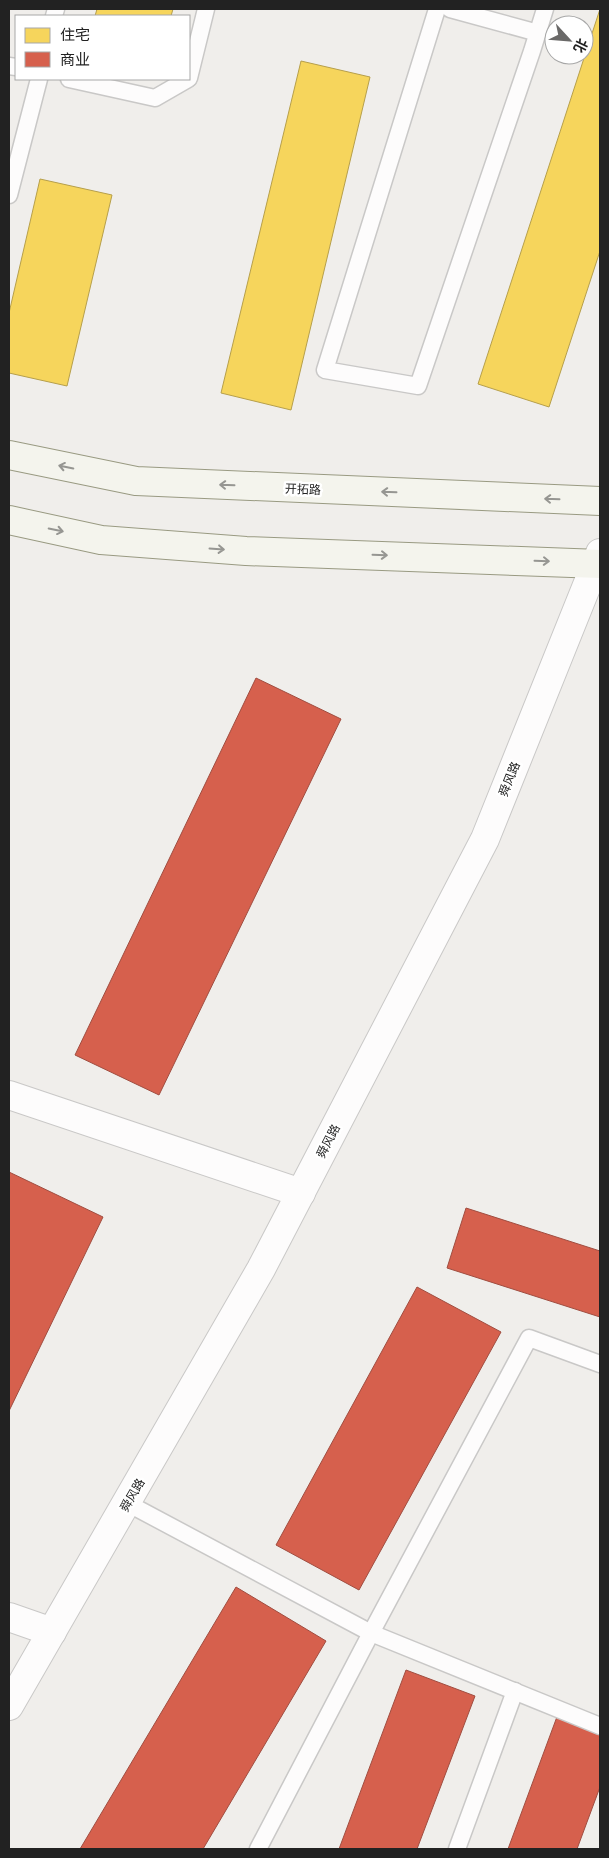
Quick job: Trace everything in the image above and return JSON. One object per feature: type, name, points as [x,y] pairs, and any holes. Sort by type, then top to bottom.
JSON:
[{"type":"main road","name":"开拓路","points":[[9,455],[136,481],[600,501]]},
{"type":"main road","points":[[9,520],[101,540],[237,550],[599,560]]},
{"type":"street","name":"舜风路","points":[[9,1706],[261,1269],[485,839],[599,560]]},
{"type":"street","points":[[9,1095],[301,1193]]},
{"type":"street","points":[[9,1616],[52,1632]]},
{"type":"lane","points":[[190,70],[206,9]]},
{"type":"lane","points":[[437,9],[325,370],[418,386],[545,9]]},
{"type":"lane","points":[[450,9],[538,33]]},
{"type":"lane","points":[[9,195],[39,80]]},
{"type":"lane","points":[[74,80],[155,98],[185,80]]},
{"type":"lane","points":[[258,1849],[529,1338],[600,1364]]},
{"type":"lane","points":[[127,1504],[371,1633],[600,1726]]},
{"type":"lane","points":[[458,1849],[515,1691]]},
{"type":"building: 住宅","points":[[97,9],[173,9],[171,15],[95,15]]},
{"type":"building: 住宅","points":[[600,9],[600,251],[549,407],[478,384],[582,65],[594,65],[594,27]]},
{"type":"building: 住宅","points":[[301,61],[370,77],[291,410],[221,393]]},
{"type":"building: 住宅","points":[[40,179],[112,195],[67,386],[9,373],[9,313]]},
{"type":"building: 商业","points":[[256,678],[341,719],[159,1095],[75,1055]]},
{"type":"building: 商业","points":[[9,1172],[103,1217],[9,1411]]},
{"type":"building: 商业","points":[[466,1208],[600,1251],[600,1317],[447,1268]]},
{"type":"building: 商业","points":[[417,1287],[501,1332],[359,1590],[276,1545]]},
{"type":"building: 商业","points":[[236,1587],[326,1641],[203,1849],[80,1849]]},
{"type":"building: 商业","points":[[406,1670],[475,1696],[417,1849],[339,1849]]},
{"type":"building: 商业","points":[[558,1714],[600,1730],[600,1787],[577,1849],[508,1849]]}]
